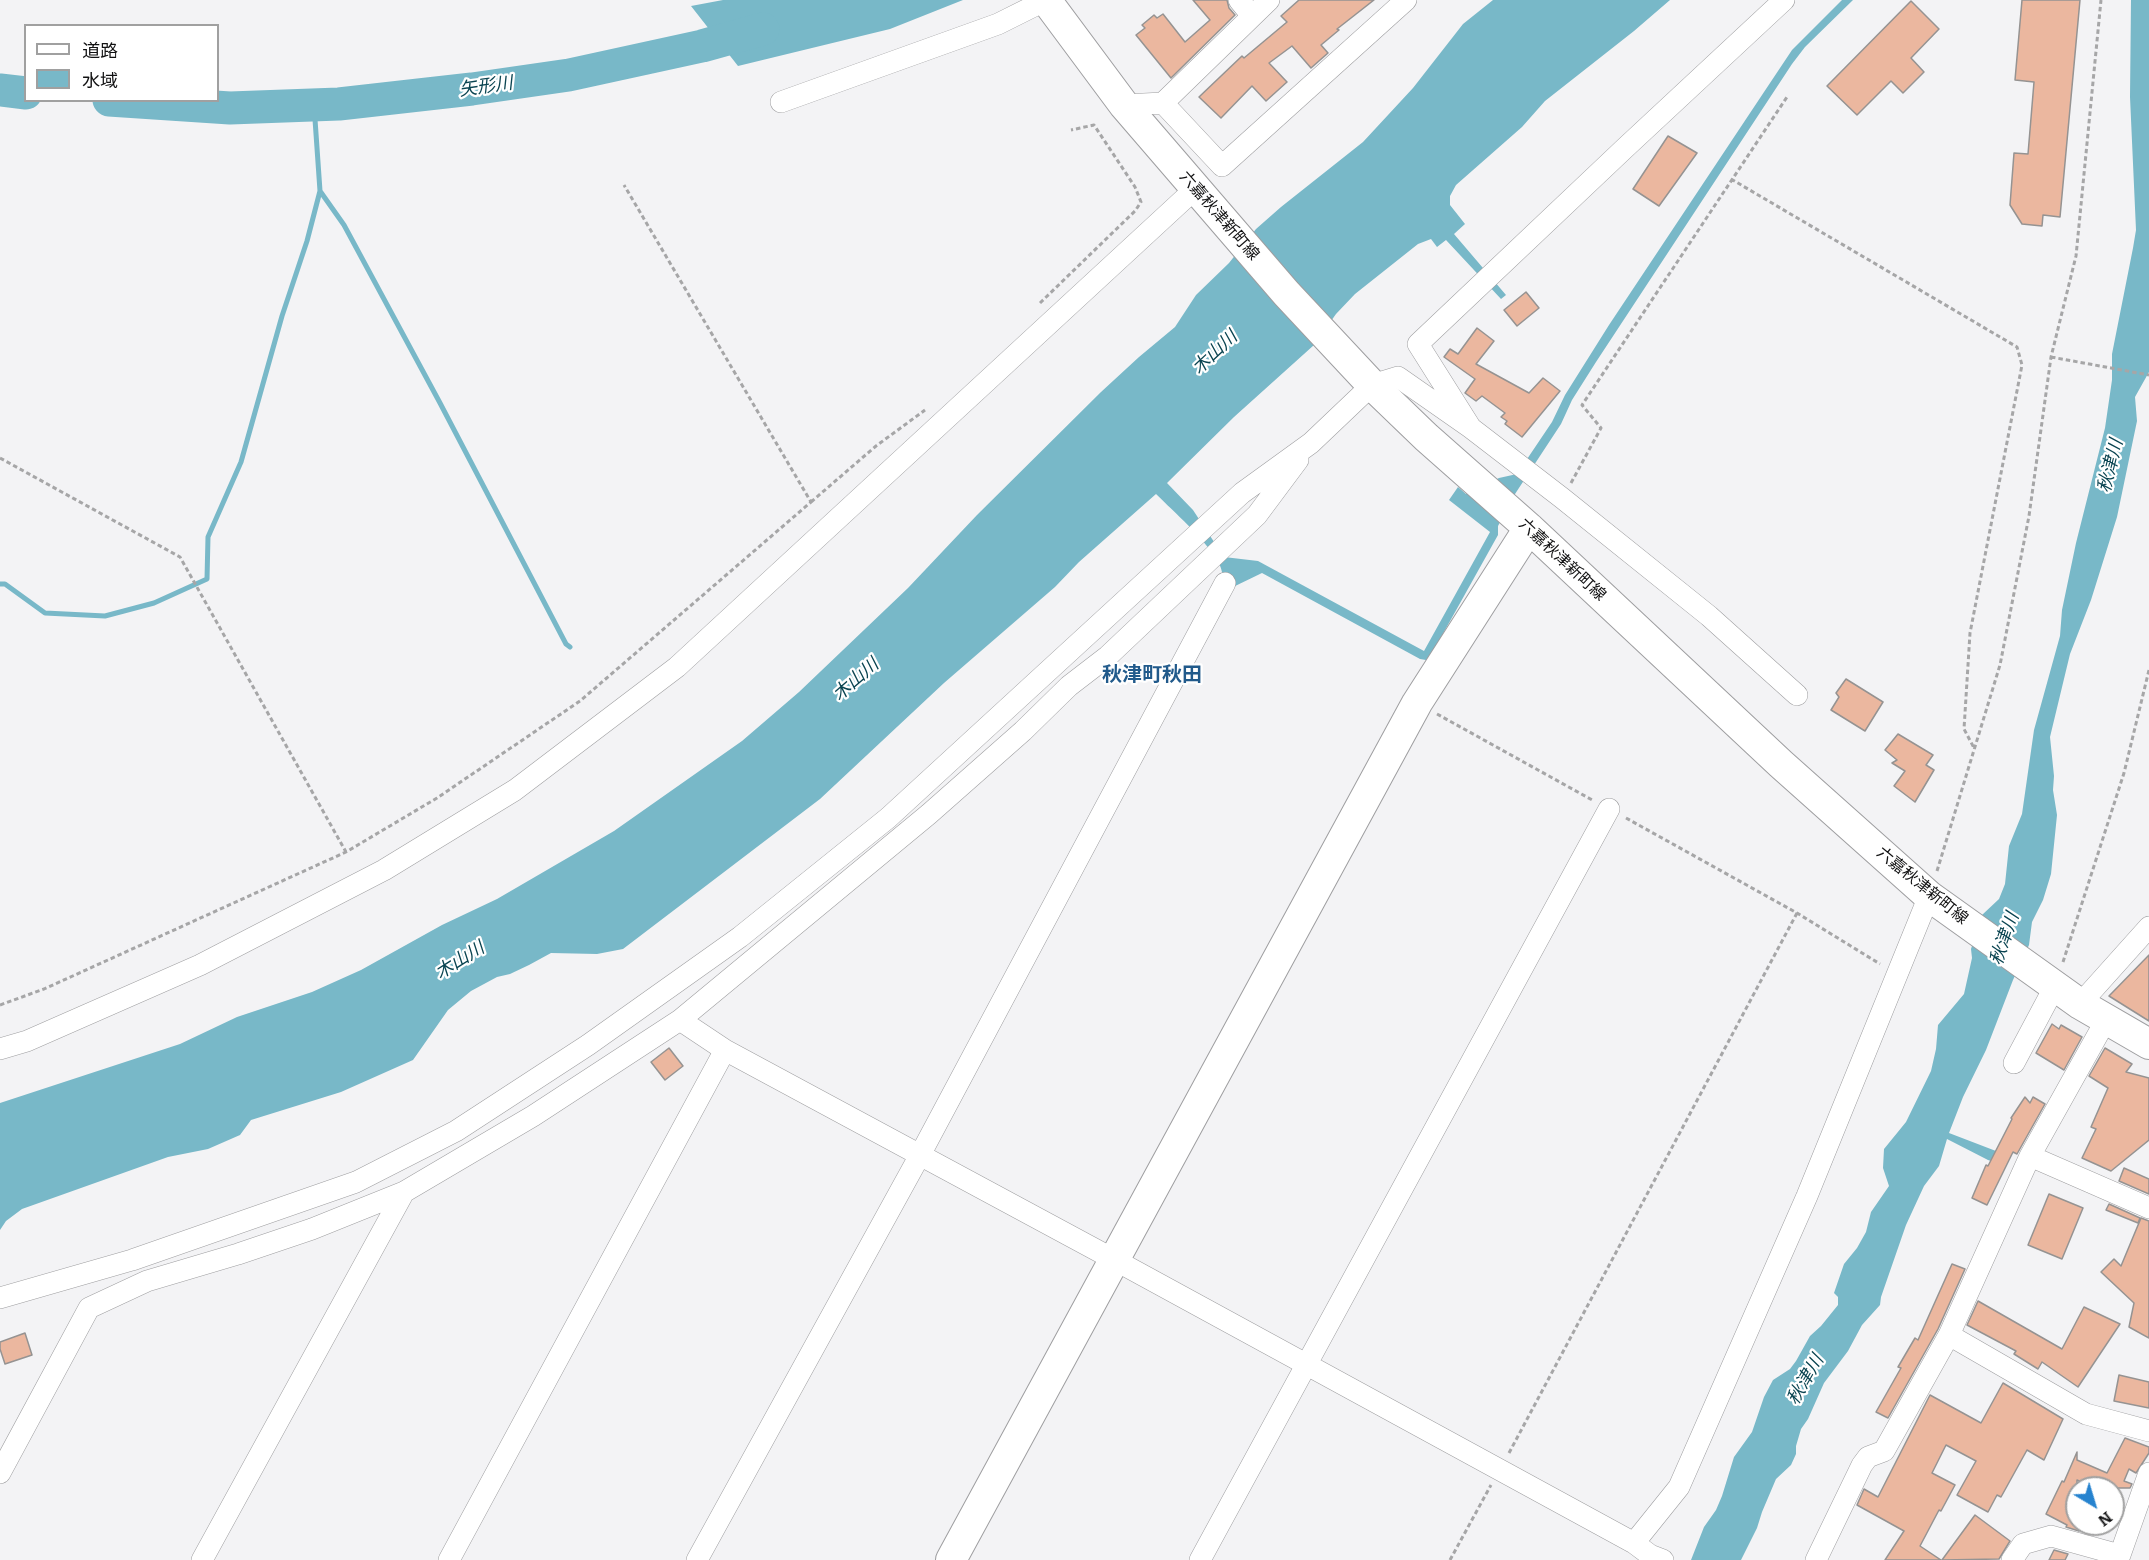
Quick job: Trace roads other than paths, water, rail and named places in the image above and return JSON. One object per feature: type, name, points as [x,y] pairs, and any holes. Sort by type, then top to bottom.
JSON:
[{"type":"main road","name":"六嘉秋津新町線","points":[[1046,0],[1124,105],[1286,293],[1371,385],[1529,528],[1781,764],[1929,896],[2080,1004],[2149,1044]]},
{"type":"main road","points":[[951,1560],[1417,703],[1529,528]]},
{"type":"street","points":[[781,102],[998,24],[1046,0]]},
{"type":"street","points":[[1124,105],[1163,103],[1245,8],[1269,0]]},
{"type":"street","points":[[1163,103],[1222,166],[1406,0]]},
{"type":"street","points":[[1471,428],[1418,344],[1784,0]]},
{"type":"street","points":[[0,1050],[27,1041],[200,965],[384,870],[515,790],[677,668],[1196,188]]},
{"type":"street","points":[[0,1298],[132,1260],[356,1182],[456,1131],[588,1045],[740,937],[888,818],[1242,493],[1311,443],[1371,385],[1398,377],[1471,428],[1709,616],[1797,695]]},
{"type":"street","points":[[0,1473],[89,1308],[147,1281],[312,1229],[404,1192],[533,1116],[680,1020],[929,814],[1023,731],[1069,686],[1108,656],[1257,515],[1311,443]]},
{"type":"street","points":[[697,1560],[920,1155],[1225,584]]},
{"type":"street","points":[[1200,1560],[1609,809]]},
{"type":"street","points":[[680,1020],[725,1050],[1113,1259],[1649,1553],[1807,1196],[1929,896]]},
{"type":"street","points":[[2080,1004],[2149,927]]},
{"type":"street","points":[[2014,1064],[2055,986]]},
{"type":"street","points":[[1816,1560],[1862,1465],[1868,1457],[1884,1450],[1949,1335],[2030,1156],[2106,1020]]},
{"type":"street","points":[[449,1560],[725,1050]]},
{"type":"street","points":[[2030,1156],[2149,1208]]},
{"type":"street","points":[[202,1560],[404,1192]]},
{"type":"street","points":[[1949,1335],[2086,1414],[2149,1431]]},
{"type":"street","points":[[2012,1560],[2023,1544],[2051,1536],[2120,1555],[2149,1473]]},
{"type":"water","points":[[723,0],[963,0],[890,29],[738,66],[691,6]]},
{"type":"water","name":"木山川","points":[[1493,0],[1670,0],[1545,101],[1522,127],[1456,185],[1450,196],[1450,205],[1465,224],[1454,234],[1506,295],[1501,299],[1446,240],[1437,247],[1431,239],[1418,244],[1355,294],[1336,314],[1314,345],[1234,417],[1167,483],[1193,510],[1224,557],[1258,561],[1424,651],[1490,532],[1449,500],[1458,487],[1466,494],[1499,478],[1517,474],[1552,422],[1565,395],[1609,325],[1792,50],[1842,0],[1853,0],[1805,47],[1792,64],[1596,362],[1572,400],[1561,424],[1515,494],[1498,526],[1498,535],[1430,657],[1426,660],[1420,659],[1262,573],[1231,588],[1217,560],[1204,543],[1156,494],[1079,562],[1055,587],[944,683],[820,799],[623,949],[597,954],[551,953],[510,974],[497,977],[471,991],[448,1010],[413,1060],[341,1092],[251,1120],[240,1135],[208,1149],[168,1157],[22,1209],[6,1221],[0,1230],[0,1103],[180,1044],[237,1017],[312,992],[361,970],[442,925],[497,899],[614,831],[742,741],[799,692],[908,588],[977,515],[1101,392],[1175,327],[1196,295],[1229,263],[1256,229],[1363,142],[1413,88],[1463,24]]},
{"type":"water","name":"秋津川","points":[[2131,0],[2149,0],[2149,372],[2135,397],[2137,421],[2117,517],[2091,600],[2070,654],[2050,737],[2057,815],[2051,874],[2043,900],[2032,922],[2029,945],[1949,1133],[2009,1156],[2005,1166],[1947,1139],[1939,1166],[1924,1186],[1906,1225],[1880,1305],[1862,1325],[1848,1351],[1824,1383],[1801,1429],[1796,1454],[1791,1465],[1776,1479],[1757,1528],[1741,1560],[1691,1560],[1704,1527],[1716,1510],[1722,1496],[1734,1457],[1752,1432],[1764,1397],[1773,1380],[1790,1369],[1810,1336],[1838,1305],[1838,1297],[1834,1293],[1844,1264],[1857,1248],[1866,1232],[1871,1212],[1889,1186],[1883,1168],[1884,1149],[1906,1122],[1931,1071],[1938,1025],[1964,994],[1972,958],[1971,949],[1982,915],[1999,899],[2005,884],[2009,846],[2022,814],[2034,730],[2060,636],[2062,610],[2076,543],[2105,428],[2112,380],[2112,354],[2136,230],[2130,97]]},
{"type":"waterway","name":"矢形川","points":[[139,102],[230,108],[339,104],[472,89],[569,75],[702,46],[763,29]]},
{"type":"waterway","name":"矢形川","points":[[0,90],[24,93]]},
{"type":"waterway","points":[[0,584],[5,584],[45,613],[105,616],[154,603],[207,579],[208,537],[241,462],[320,191],[314,105]]},
{"type":"waterway","points":[[320,191],[344,225],[566,644],[570,647]]},
{"type":"district","name":"秋津町秋田","points":[[1152,675]]}]
